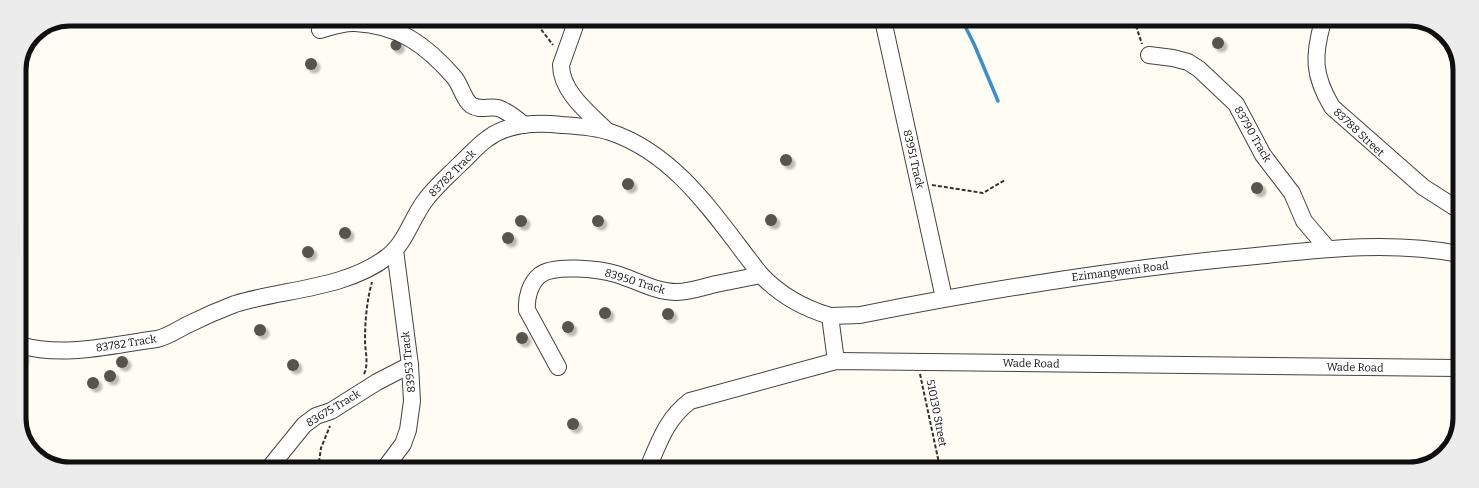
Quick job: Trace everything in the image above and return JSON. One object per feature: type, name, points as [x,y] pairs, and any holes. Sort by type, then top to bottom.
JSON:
[{"type":"street","points":[[320,30],[334,26]]},
{"type":"street","points":[[378,26],[389,28],[406,35],[425,48],[453,76],[471,104],[483,109],[498,108],[524,125]]},
{"type":"street","points":[[575,26],[563,57],[561,72],[563,80],[572,96],[607,131]]},
{"type":"street","name":"83951 Track","points":[[884,26],[944,298]]},
{"type":"street","name":"83788 Street","points":[[1322,26],[1316,52],[1316,71],[1323,92],[1332,107],[1423,187],[1453,206]]},
{"type":"street","name":"83790 Track","points":[[1149,55],[1173,58],[1188,62],[1199,69],[1236,104],[1263,155],[1292,193],[1304,221],[1328,249]]},
{"type":"street","name":"83782 Track","points":[[26,347],[48,352],[66,352],[157,339],[167,336],[210,314],[236,304],[283,294],[353,276],[378,263],[395,250],[423,203],[435,188],[487,139],[498,132],[524,125],[552,124],[607,131],[638,144],[688,183],[761,275],[771,285],[803,306],[830,316]]},
{"type":"street","name":"Ezimangweni Road","points":[[830,316],[860,315],[944,298],[1063,278],[1186,262],[1368,246],[1453,253]]},
{"type":"street","name":"83953 Track","points":[[390,462],[400,448],[408,430],[412,401],[410,365],[395,250]]},
{"type":"street","name":"83950 Track","points":[[558,367],[527,310],[526,302],[529,292],[534,282],[541,274],[553,270],[599,270],[615,273],[656,289],[676,292],[761,275]]},
{"type":"street","points":[[830,316],[836,361]]},
{"type":"street","name":"Wade Road","points":[[651,462],[667,424],[679,409],[690,401],[836,361],[1453,368]]},
{"type":"street","name":"83675 Track","points":[[275,462],[304,425],[311,419],[332,411],[377,382],[410,365]]},
{"type":"path","points":[[539,26],[563,57]]},
{"type":"path","points":[[1136,26],[1143,46],[1149,55]]},
{"type":"path","points":[[919,183],[983,193],[1005,180]]},
{"type":"path","points":[[362,376],[367,363],[365,341],[366,313],[369,292],[378,263]]},
{"type":"path","name":"510130 Street","points":[[918,361],[939,462]]},
{"type":"path","points":[[319,462],[321,448],[332,421]]},
{"type":"building","points":[[1218,37],[1222,39],[1224,43],[1222,47],[1218,49],[1214,47],[1212,43],[1214,39]]},
{"type":"building","points":[[396,39],[400,41],[402,45],[400,49],[396,51],[392,49],[390,45],[392,41]]},
{"type":"building","points":[[311,58],[315,60],[317,64],[315,68],[311,70],[307,68],[305,64],[307,60]]},
{"type":"building","points":[[786,154],[790,156],[792,160],[790,164],[786,166],[782,164],[780,160],[782,156]]},
{"type":"building","points":[[628,178],[632,180],[634,184],[632,188],[628,190],[624,188],[622,184],[624,180]]},
{"type":"building","points":[[1257,182],[1261,184],[1263,188],[1261,192],[1257,194],[1253,192],[1251,188],[1253,184]]},
{"type":"building","points":[[771,214],[775,216],[777,220],[775,224],[771,226],[767,224],[765,220],[767,216]]},
{"type":"building","points":[[521,215],[525,217],[527,221],[525,225],[521,227],[517,225],[515,221],[517,217]]},
{"type":"building","points":[[598,215],[602,217],[604,221],[602,225],[598,227],[594,225],[592,221],[594,217]]},
{"type":"building","points":[[345,227],[349,229],[351,233],[349,237],[345,239],[341,237],[339,233],[341,229]]},
{"type":"building","points":[[508,232],[512,234],[514,238],[512,242],[508,244],[504,242],[502,238],[504,234]]},
{"type":"building","points":[[308,246],[312,248],[314,252],[312,256],[308,258],[304,256],[302,252],[304,248]]},
{"type":"building","points":[[605,307],[609,309],[611,313],[609,317],[605,319],[601,317],[599,313],[601,309]]},
{"type":"building","points":[[668,308],[672,310],[674,314],[672,318],[668,320],[664,318],[662,314],[664,310]]},
{"type":"building","points":[[568,321],[572,323],[574,327],[572,331],[568,333],[564,331],[562,327],[564,323]]},
{"type":"building","points":[[260,324],[264,326],[266,330],[264,334],[260,336],[256,334],[254,330],[256,326]]},
{"type":"building","points":[[522,332],[526,334],[528,338],[526,342],[522,344],[518,342],[516,338],[518,334]]},
{"type":"building","points":[[122,356],[126,358],[128,362],[126,366],[122,368],[118,366],[116,362],[118,358]]},
{"type":"building","points":[[293,359],[297,361],[299,365],[297,369],[293,371],[289,369],[287,365],[289,361]]},
{"type":"building","points":[[110,370],[114,372],[116,376],[114,380],[110,382],[106,380],[104,376],[106,372]]},
{"type":"building","points":[[93,377],[97,379],[99,383],[97,387],[93,389],[89,387],[87,383],[89,379]]},
{"type":"building","points":[[573,418],[577,420],[579,424],[577,428],[573,430],[569,428],[567,424],[569,420]]},
{"type":"waterway","points":[[965,26],[998,101]]}]
